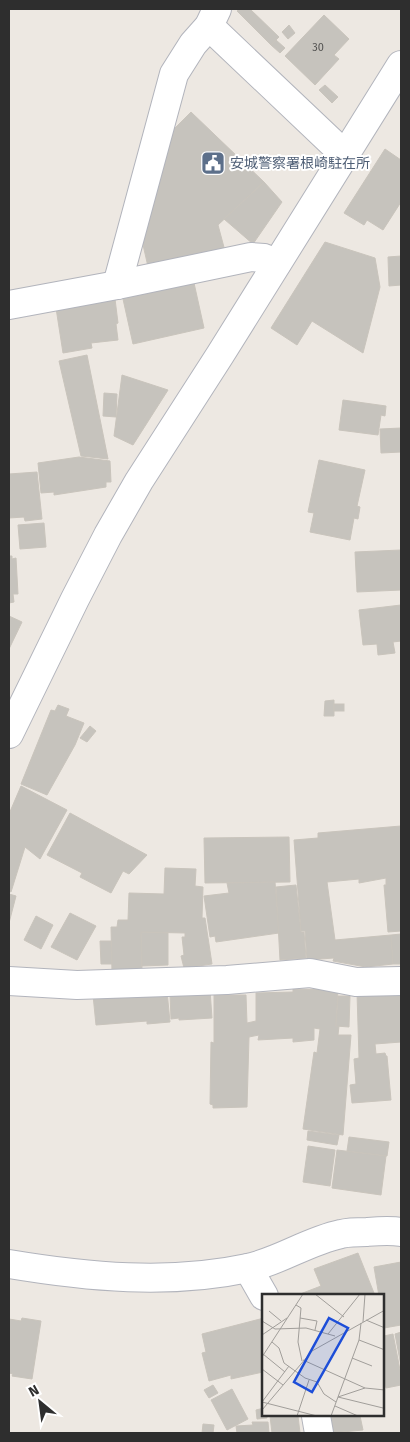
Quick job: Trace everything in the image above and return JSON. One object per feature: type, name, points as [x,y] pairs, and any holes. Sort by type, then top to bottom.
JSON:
[{"type":"street","points":[[117,285],[174,74],[193,44],[213,18],[345,155]]},
{"type":"street","points":[[9,734],[112,527],[401,65]]},
{"type":"street","points":[[9,305],[251,257],[264,258],[277,263]]},
{"type":"street","points":[[9,981],[86,984],[227,980],[310,972],[356,982],[401,981]]},
{"type":"street","points":[[9,1264],[67,1274],[151,1278],[183,1277],[248,1268],[342,1234],[392,1230],[401,1232]]},
{"type":"street","points":[[248,1268],[263,1294]]},
{"type":"street","points":[[316,1417],[319,1433]]},
{"type":"building","points":[[240,9],[250,9],[279,37],[271,45],[237,11]]},
{"type":"building","points":[[324,15],[349,39],[334,55],[339,59],[315,85],[285,56]]},
{"type":"building","points":[[289,25],[295,33],[288,39],[282,32]]},
{"type":"building","points":[[276,40],[285,48],[280,53],[271,45]]},
{"type":"building","points":[[325,85],[338,97],[332,103],[319,90]]},
{"type":"building","points":[[191,112],[264,182],[218,225],[225,251],[149,271],[141,236],[170,133]]},
{"type":"building","points":[[385,149],[401,160],[401,202],[383,230],[367,220],[364,225],[344,213]]},
{"type":"building","points":[[264,182],[282,202],[253,244],[224,219]]},
{"type":"building","points":[[325,242],[375,258],[380,287],[363,353],[312,321],[297,345],[271,328]]},
{"type":"building","points":[[401,256],[401,285],[389,286],[388,257]]},
{"type":"building","points":[[194,283],[204,328],[133,344],[123,299]]},
{"type":"building","points":[[115,299],[118,340],[91,343],[92,348],[63,353],[56,308]]},
{"type":"building","points":[[87,355],[108,459],[81,456],[59,361]]},
{"type":"building","points":[[122,375],[168,390],[133,445],[114,436]]},
{"type":"building","points":[[104,393],[117,394],[116,417],[103,416]]},
{"type":"building","points":[[343,400],[386,406],[385,416],[381,415],[378,435],[339,430]]},
{"type":"building","points":[[401,428],[401,452],[381,453],[380,429]]},
{"type":"building","points":[[79,457],[110,461],[111,482],[106,482],[106,487],[54,495],[54,492],[41,493],[38,463]]},
{"type":"building","points":[[319,460],[365,470],[357,506],[360,507],[358,519],[354,518],[350,540],[310,532],[314,513],[308,512]]},
{"type":"building","points":[[37,472],[42,519],[25,521],[24,517],[9,518],[9,474]]},
{"type":"building","points":[[44,523],[46,547],[20,549],[18,525]]},
{"type":"building","points":[[401,550],[401,590],[357,592],[355,552]]},
{"type":"building","points":[[9,556],[12,556],[12,559],[16,558],[18,594],[13,594],[14,602],[9,603]]},
{"type":"building","points":[[401,605],[401,641],[393,642],[395,653],[378,655],[377,644],[363,645],[359,610]]},
{"type":"building","points":[[9,616],[22,622],[9,649]]},
{"type":"building","points":[[334,700],[334,716],[324,716],[325,701]]},
{"type":"building","points":[[334,704],[344,704],[344,711],[334,711]]},
{"type":"building","points":[[58,705],[69,709],[66,716],[84,723],[75,745],[47,795],[21,784],[51,710],[55,711]]},
{"type":"building","points":[[90,726],[96,731],[87,742],[80,738]]},
{"type":"building","points":[[21,786],[67,810],[40,859],[25,847],[11,892],[9,891],[9,814]]},
{"type":"building","points":[[70,813],[147,855],[129,874],[123,871],[111,893],[80,877],[82,873],[47,855]]},
{"type":"building","points":[[401,826],[401,931],[388,932],[384,885],[386,885],[386,878],[359,883],[359,879],[327,882],[335,940],[391,935],[393,964],[366,967],[333,961],[334,958],[307,960],[305,931],[301,931],[294,840],[318,838],[318,833]]},
{"type":"building","points":[[289,837],[290,882],[205,883],[204,838]]},
{"type":"building","points":[[165,868],[196,869],[195,886],[203,887],[202,918],[205,918],[212,964],[184,968],[181,956],[184,955],[182,937],[185,937],[185,933],[141,932],[142,970],[112,972],[111,927],[117,927],[118,920],[128,920],[129,893],[164,894]]},
{"type":"building","points":[[275,882],[279,933],[216,942],[215,936],[210,937],[204,896],[229,893],[227,883]]},
{"type":"building","points":[[296,885],[301,932],[304,932],[306,958],[280,960],[276,887]]},
{"type":"building","points":[[9,894],[16,896],[9,923]]},
{"type":"building","points":[[70,913],[96,926],[77,960],[51,947]]},
{"type":"building","points":[[36,916],[53,925],[41,949],[24,940]]},
{"type":"building","points":[[141,932],[168,933],[168,965],[142,966]]},
{"type":"building","points":[[401,934],[401,964],[393,964],[391,935]]},
{"type":"building","points":[[100,941],[111,941],[112,964],[101,964]]},
{"type":"building","points":[[293,989],[338,990],[336,1026],[339,1026],[338,1035],[351,1035],[343,1135],[303,1129],[314,1052],[317,1053],[320,1029],[314,1028],[314,1040],[293,1042],[293,1038],[258,1040],[259,1035],[249,1037],[247,1107],[213,1108],[213,1105],[210,1104],[211,1042],[214,1043],[214,995],[246,995],[247,1023],[256,1021],[256,993],[293,992]]},
{"type":"building","points":[[210,990],[212,1018],[171,1019],[170,995]]},
{"type":"building","points":[[167,991],[170,1022],[147,1024],[147,1021],[96,1025],[93,995]]},
{"type":"building","points":[[401,991],[401,1042],[375,1044],[376,1054],[385,1053],[387,1056],[391,1100],[352,1103],[350,1085],[356,1084],[354,1059],[359,1058],[357,993]]},
{"type":"building","points":[[338,996],[350,996],[349,1027],[336,1026]]},
{"type":"building","points":[[308,1131],[339,1135],[337,1145],[307,1140]]},
{"type":"building","points":[[349,1137],[389,1142],[387,1156],[347,1151]]},
{"type":"building","points":[[308,1146],[335,1150],[330,1186],[303,1182]]},
{"type":"building","points":[[337,1150],[386,1156],[381,1195],[332,1188]]},
{"type":"building","points":[[358,1253],[374,1293],[300,1294],[321,1286],[314,1269]]},
{"type":"building","points":[[401,1262],[401,1325],[385,1328],[385,1294],[379,1294],[374,1267]]},
{"type":"building","points":[[22,1318],[41,1321],[32,1379],[12,1376],[13,1374],[9,1373],[9,1319],[21,1321]]},
{"type":"building","points":[[262,1319],[262,1372],[231,1379],[231,1375],[209,1381],[202,1353],[206,1352],[202,1334]]},
{"type":"building","points":[[401,1332],[401,1366],[395,1334]]},
{"type":"building","points":[[393,1334],[401,1375],[401,1385],[386,1388],[385,1384],[385,1336]]},
{"type":"building","points":[[213,1385],[218,1393],[209,1398],[204,1390]]},
{"type":"building","points":[[232,1389],[248,1419],[227,1430],[211,1400]]},
{"type":"building","points":[[262,1408],[262,1417],[267,1418],[257,1419],[256,1410]]},
{"type":"building","points":[[270,1417],[298,1417],[300,1433],[272,1433]]},
{"type":"building","points":[[328,1417],[360,1417],[363,1430],[332,1433]]},
{"type":"building","points":[[252,1422],[268,1422],[269,1433],[237,1433],[236,1426],[253,1425]]},
{"type":"building","points":[[203,1424],[214,1425],[213,1433],[202,1433]]},
{"type":"place","name":"安城警察署根崎駐在所","points":[[213,163]]}]
